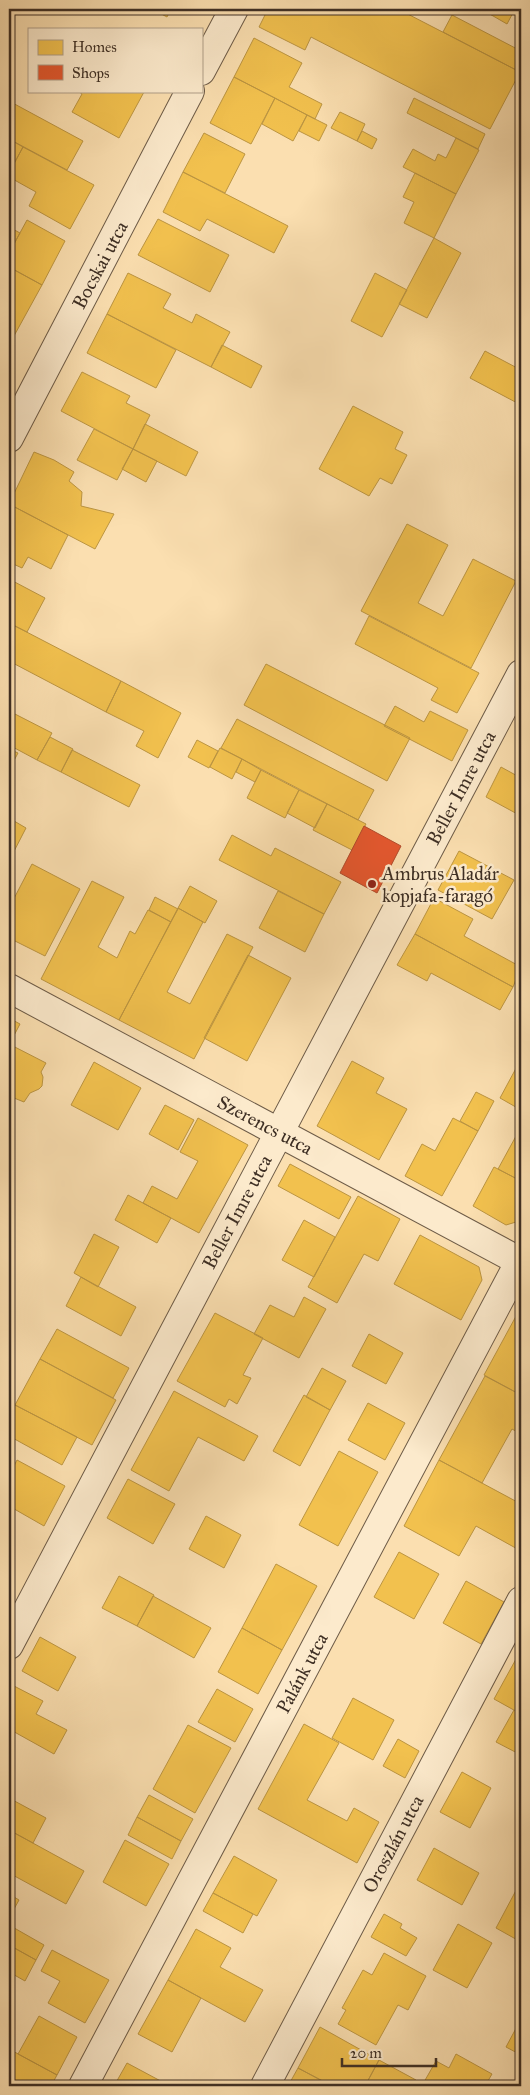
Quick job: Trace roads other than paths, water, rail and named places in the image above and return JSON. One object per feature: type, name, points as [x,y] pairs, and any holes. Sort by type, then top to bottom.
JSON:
[{"type":"street","points":[[202,69],[234,9]]},
{"type":"street","name":"Bocskai utca","points":[[9,438],[189,92]]},
{"type":"street","name":"Beller Imre utca","points":[[9,1645],[521,674]]},
{"type":"street","name":"Szerencs utca","points":[[9,988],[521,1261]]},
{"type":"street","name":"Palánk utca","points":[[83,2086],[521,1261]]},
{"type":"street","name":"Oroszlán utca","points":[[265,2086],[521,1601]]},
{"type":"place","name":"Ambrus Aladár kopjafa-faragó","points":[[372,884]]}]
